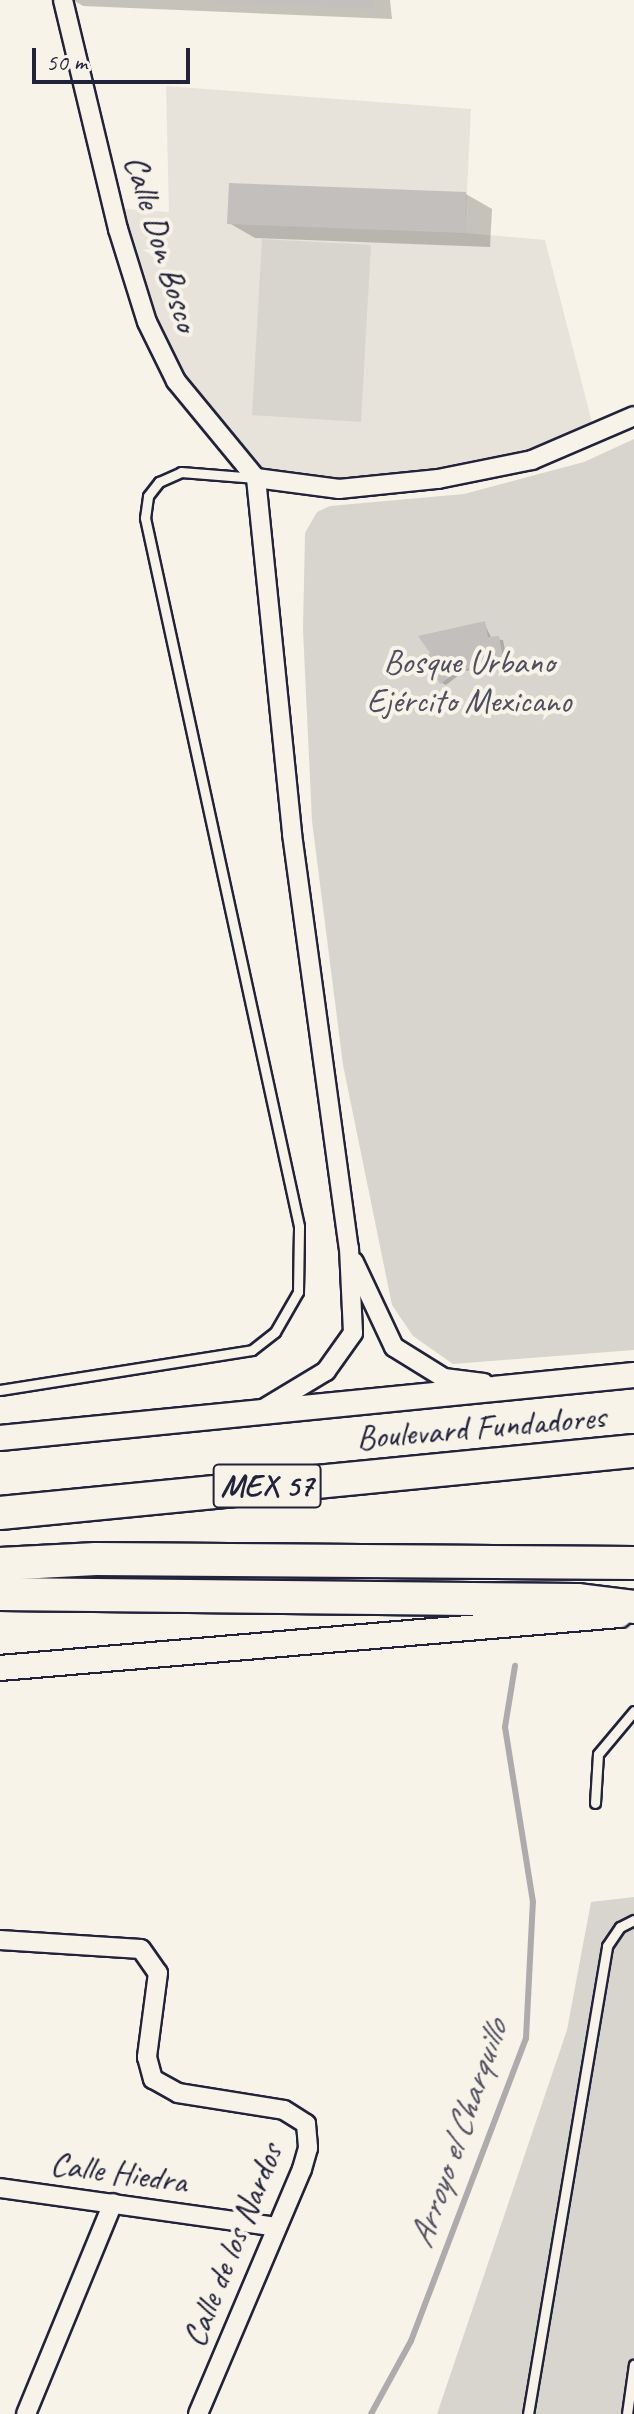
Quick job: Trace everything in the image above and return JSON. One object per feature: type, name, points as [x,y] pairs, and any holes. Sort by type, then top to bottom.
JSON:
[{"type":"highway","name":"Boulevard Fundadores","points":[[0,1513],[534,1458],[634,1451]]},
{"type":"highway","points":[[488,1565],[634,1547]]},
{"type":"highway","name":"MEX 57","points":[[0,1564],[189,1559],[488,1565],[634,1563]]},
{"type":"highway","points":[[0,1594],[488,1613],[634,1607]]},
{"type":"main road","points":[[0,1438],[634,1375]]},
{"type":"main road","points":[[578,1609],[634,1613]]},
{"type":"main road","points":[[0,1668],[488,1613]]},
{"type":"street","name":"Calle Don Bosco","points":[[63,0],[118,229],[147,322],[176,381],[256,478]]},
{"type":"street","points":[[260,1411],[326,1371],[342,1354],[353,1333],[349,1248],[292,834],[256,478],[339,489],[438,479],[532,460],[634,416]]},
{"type":"street","points":[[349,1248],[394,1347],[444,1378],[507,1386]]},
{"type":"street","name":"Calle de los Nardos","points":[[0,1940],[141,1949],[158,1973],[147,2057],[153,2079],[178,2093],[284,2110],[306,2124],[309,2136],[302,2169],[198,2414]]},
{"type":"street","name":"Calle Hiedra","points":[[0,2188],[276,2227]]},
{"type":"street","points":[[26,2414],[113,2203]]},
{"type":"lane","points":[[0,1390],[252,1350],[275,1332],[298,1292],[299,1226],[145,518],[148,496],[159,482],[181,472],[256,478]]},
{"type":"lane","points":[[595,1803],[598,1754],[634,1711]]},
{"type":"lane","points":[[528,2414],[604,1960],[612,1936],[634,1920]]},
{"type":"lane","points":[[627,2414],[634,2364]]},
{"type":"shaded area","points":[[166,86],[471,109],[465,233],[545,240],[595,434],[532,460],[378,486],[256,478],[176,381],[113,208],[169,212]]},
{"type":"green space","points":[[262,239],[371,245],[361,422],[252,415]]},
{"type":"green space","name":"Bosque Urbano Ejército Mexicano","points":[[634,439],[634,1350],[453,1364],[413,1336],[392,1305],[343,1065],[312,821],[303,630],[305,533],[317,512],[330,506],[464,494],[584,462]]},
{"type":"green space","points":[[634,1897],[634,2414],[437,2414],[567,2030],[591,1902]]},
{"type":"building","points":[[215,0],[373,0],[373,9],[215,3]]},
{"type":"building","points":[[229,183],[466,192],[465,233],[227,224]]},
{"type":"building","points":[[485,621],[488,637],[499,636],[504,664],[459,670],[440,684],[425,657],[430,653],[418,636]]},
{"type":"waterway","name":"Arroyo el Charquillo","points":[[371,2414],[411,2341],[526,2038],[533,1902],[505,1727],[515,1666]]}]
